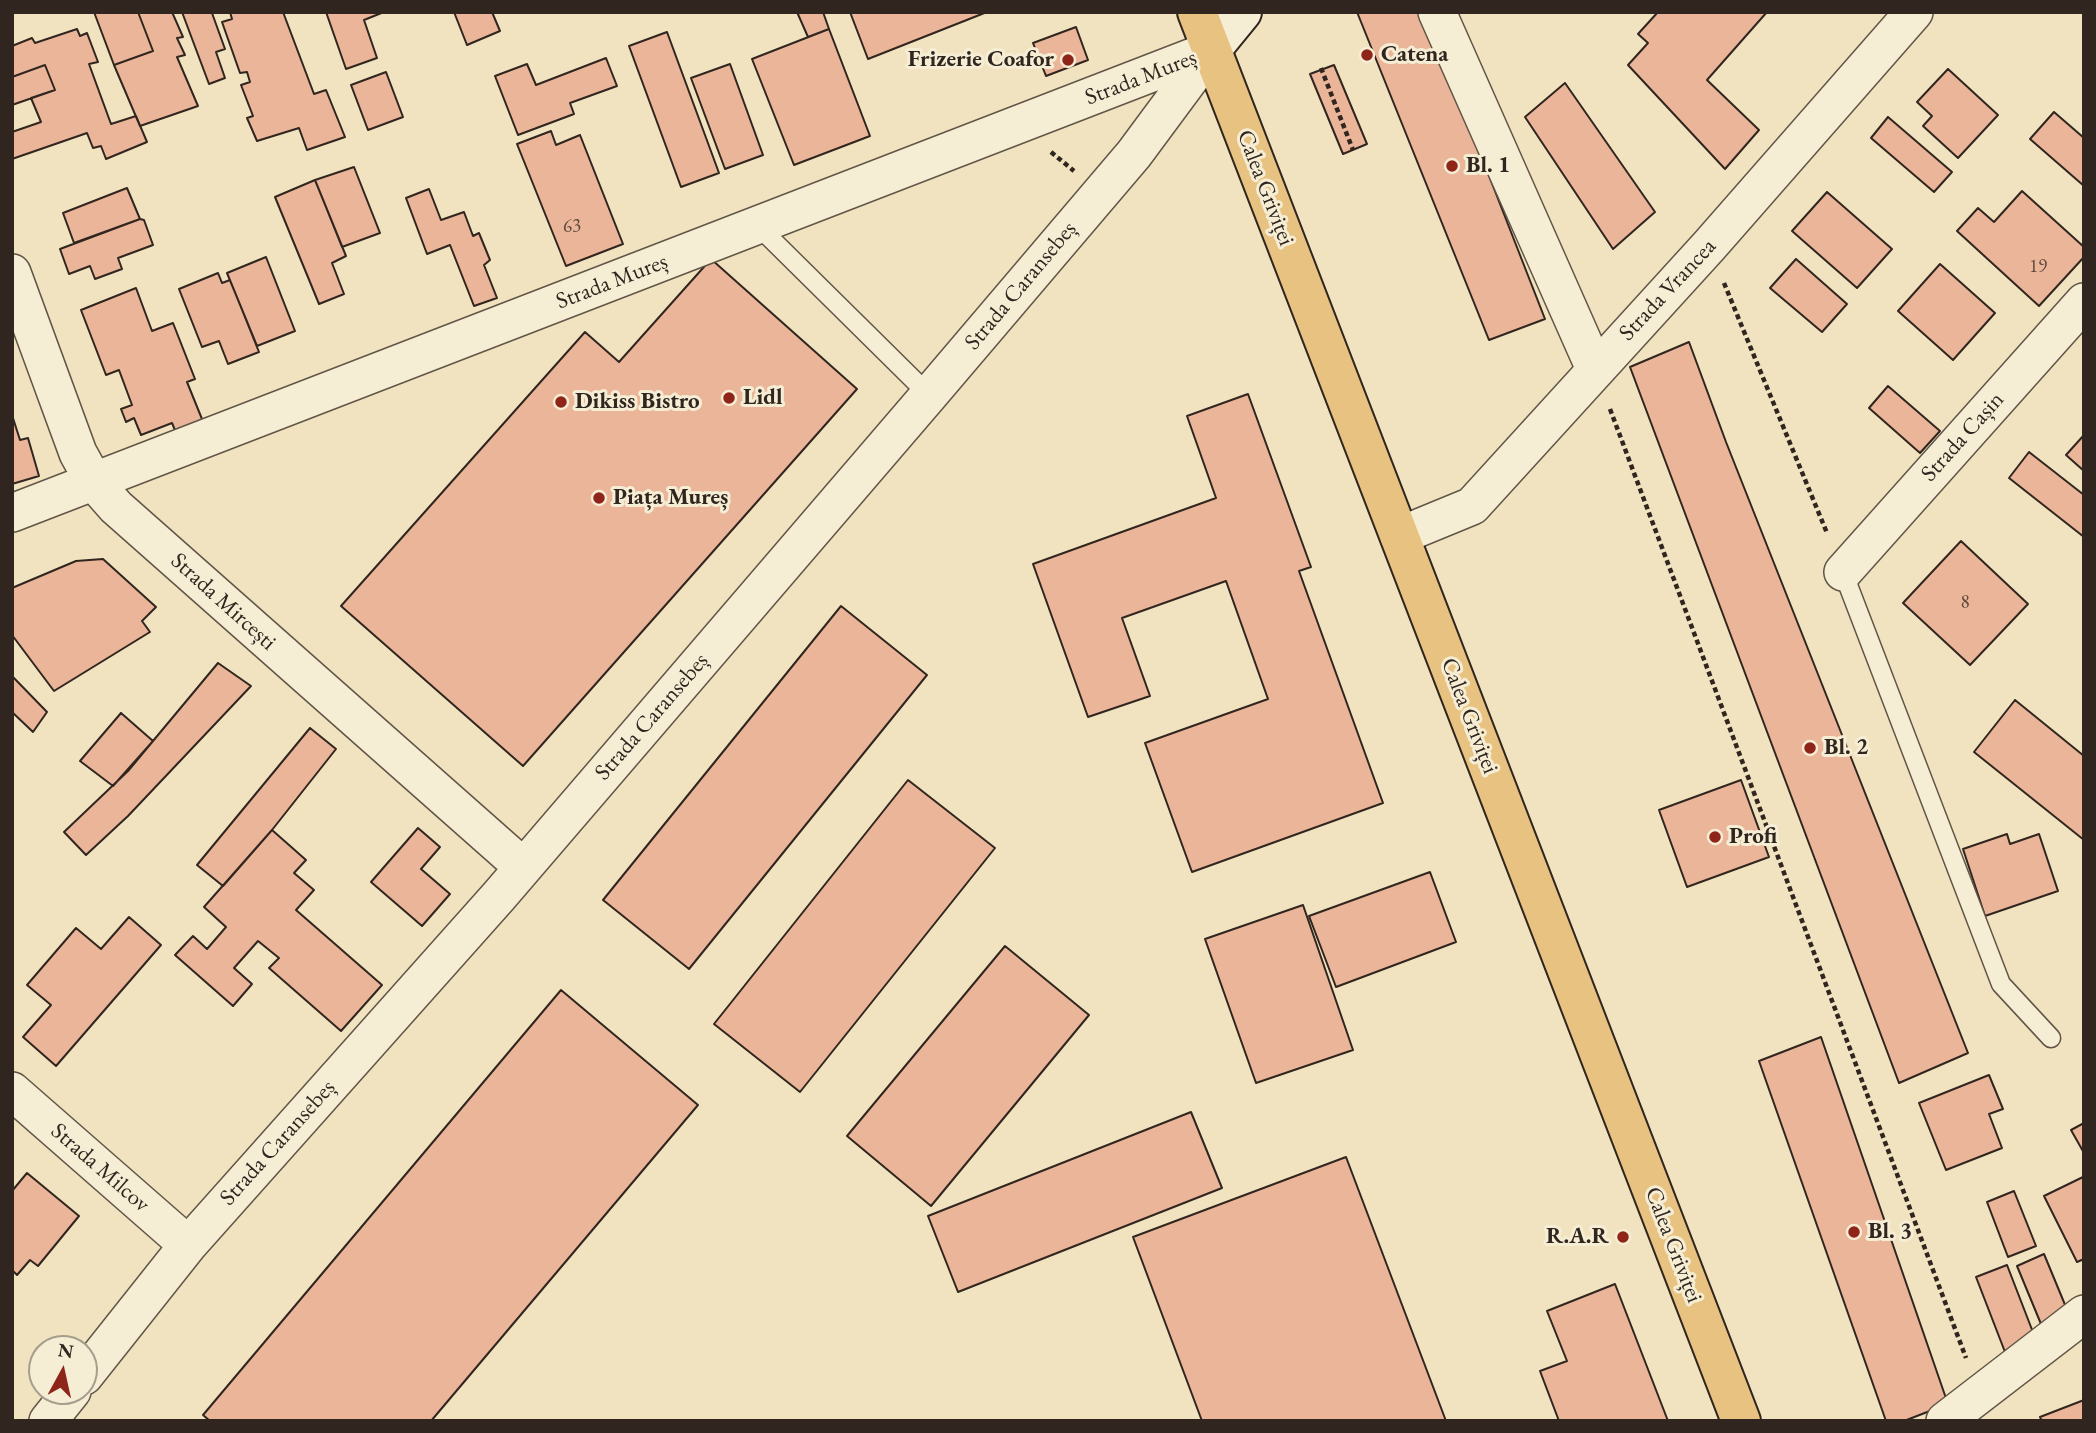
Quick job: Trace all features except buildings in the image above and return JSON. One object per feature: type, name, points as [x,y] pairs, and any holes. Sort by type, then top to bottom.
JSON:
[{"type":"main road","name":"Calea Griviței","points":[[1197,12],[1741,1421]]},
{"type":"street","points":[[1212,50],[1242,12]]},
{"type":"street","points":[[1437,12],[1595,369]]},
{"type":"street","name":"Strada Vrancea","points":[[1399,536],[1472,506],[1709,246],[1914,12]]},
{"type":"street","name":"Strada Mureș","points":[[12,513],[1212,50]]},
{"type":"street","name":"Strada Caransebeș","points":[[98,1358],[188,1245],[523,867],[1102,192],[1212,50]]},
{"type":"street","name":"Strada Mircești","points":[[12,273],[78,453],[94,482],[116,507],[523,867]]},
{"type":"street","name":"Strada Cașin","points":[[1843,572],[2084,302]]},
{"type":"street","name":"Strada Milcov","points":[[12,1091],[188,1245]]},
{"type":"street","points":[[1945,1421],[2084,1314]]},
{"type":"street","points":[[48,1421],[61,1405]]},
{"type":"lane","points":[[758,226],[929,395]]},
{"type":"lane","points":[[1843,572],[2001,984],[2051,1038]]},
{"type":"path","points":[[1321,68],[1353,149]]},
{"type":"path","points":[[1017,126],[1102,192]]},
{"type":"path","points":[[1709,246],[1843,572]]},
{"type":"path","points":[[1595,369],[1980,1395]]},
{"type":"place","name":"Catena","points":[[1367,55]]},
{"type":"place","name":"Frizerie Coafor","points":[[1068,60]]},
{"type":"place","name":"Bl. 1","points":[[1452,166]]},
{"type":"place","name":"Lidl","points":[[729,398]]},
{"type":"place","name":"Dikiss Bistro","points":[[561,402]]},
{"type":"place","name":"Piața Mureș","points":[[599,498]]},
{"type":"place","name":"Bl. 2","points":[[1810,748]]},
{"type":"place","name":"Profi","points":[[1715,837]]},
{"type":"place","name":"Bl. 3","points":[[1854,1232]]},
{"type":"place","name":"R.A.R","points":[[1623,1237]]}]
